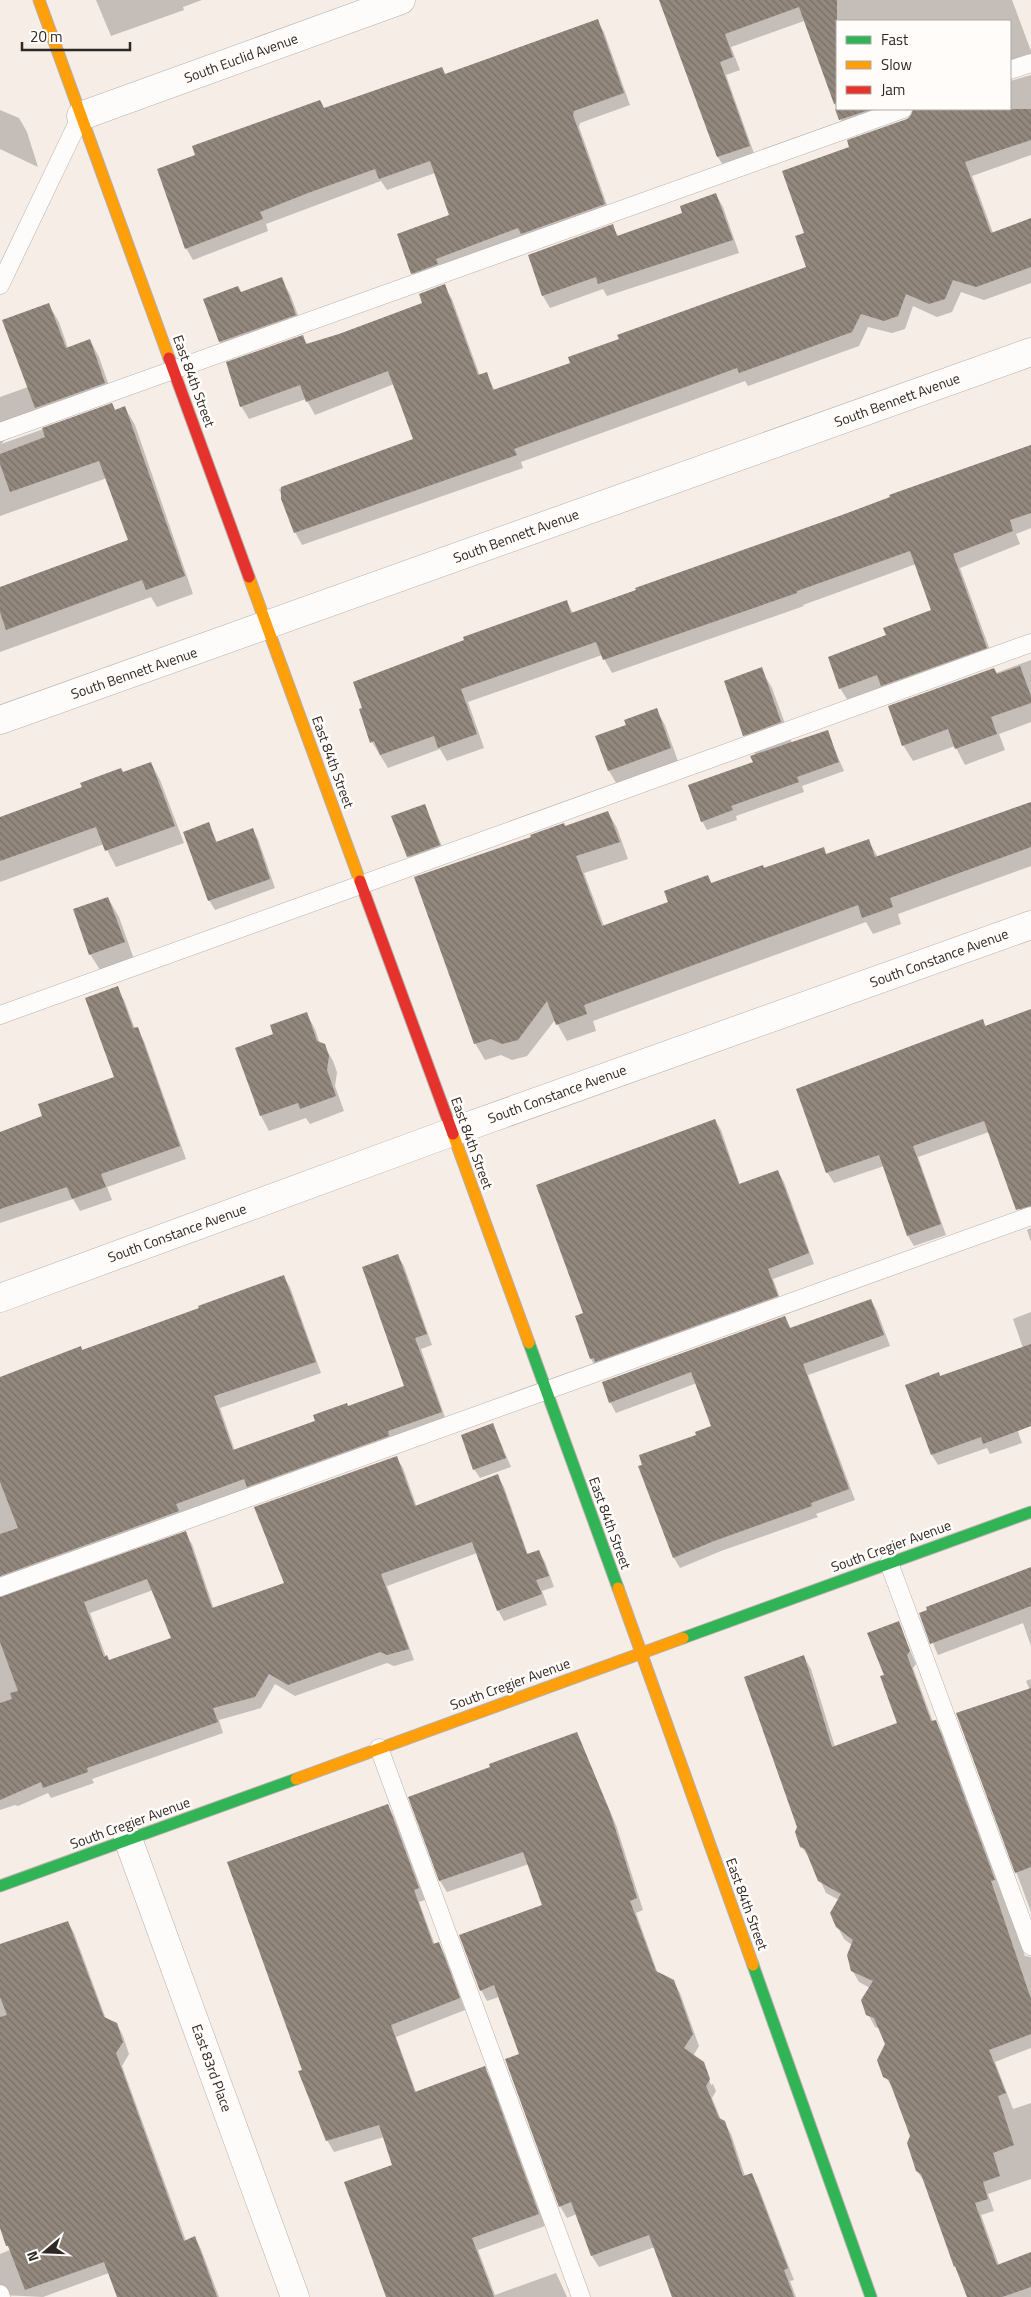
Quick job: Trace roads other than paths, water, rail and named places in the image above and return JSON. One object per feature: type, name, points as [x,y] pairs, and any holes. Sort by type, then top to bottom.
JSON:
[{"type":"street","name":"East 84th Street","points":[[40,0],[642,1653],[871,2297]]},
{"type":"street","name":"South Euclid Avenue","points":[[82,116],[401,0]]},
{"type":"street","name":"South Bennett Avenue","points":[[0,720],[1031,352]]},
{"type":"street","name":"South Constance Avenue","points":[[0,1298],[452,1132],[1031,926]]},
{"type":"street","name":"South Cregier Avenue","points":[[0,1886],[1031,1512]]},
{"type":"street","name":"East 83rd Place","points":[[128,1839],[295,2297]]},
{"type":"lane","points":[[1011,70],[1031,63]]},
{"type":"lane","points":[[0,432],[899,110]]},
{"type":"lane","points":[[0,286],[82,116]]},
{"type":"lane","points":[[0,1015],[1031,642]]},
{"type":"lane","points":[[0,1587],[1031,1216]]},
{"type":"lane","points":[[889,1563],[1031,1946]]},
{"type":"lane","points":[[379,1748],[581,2297]]}]
